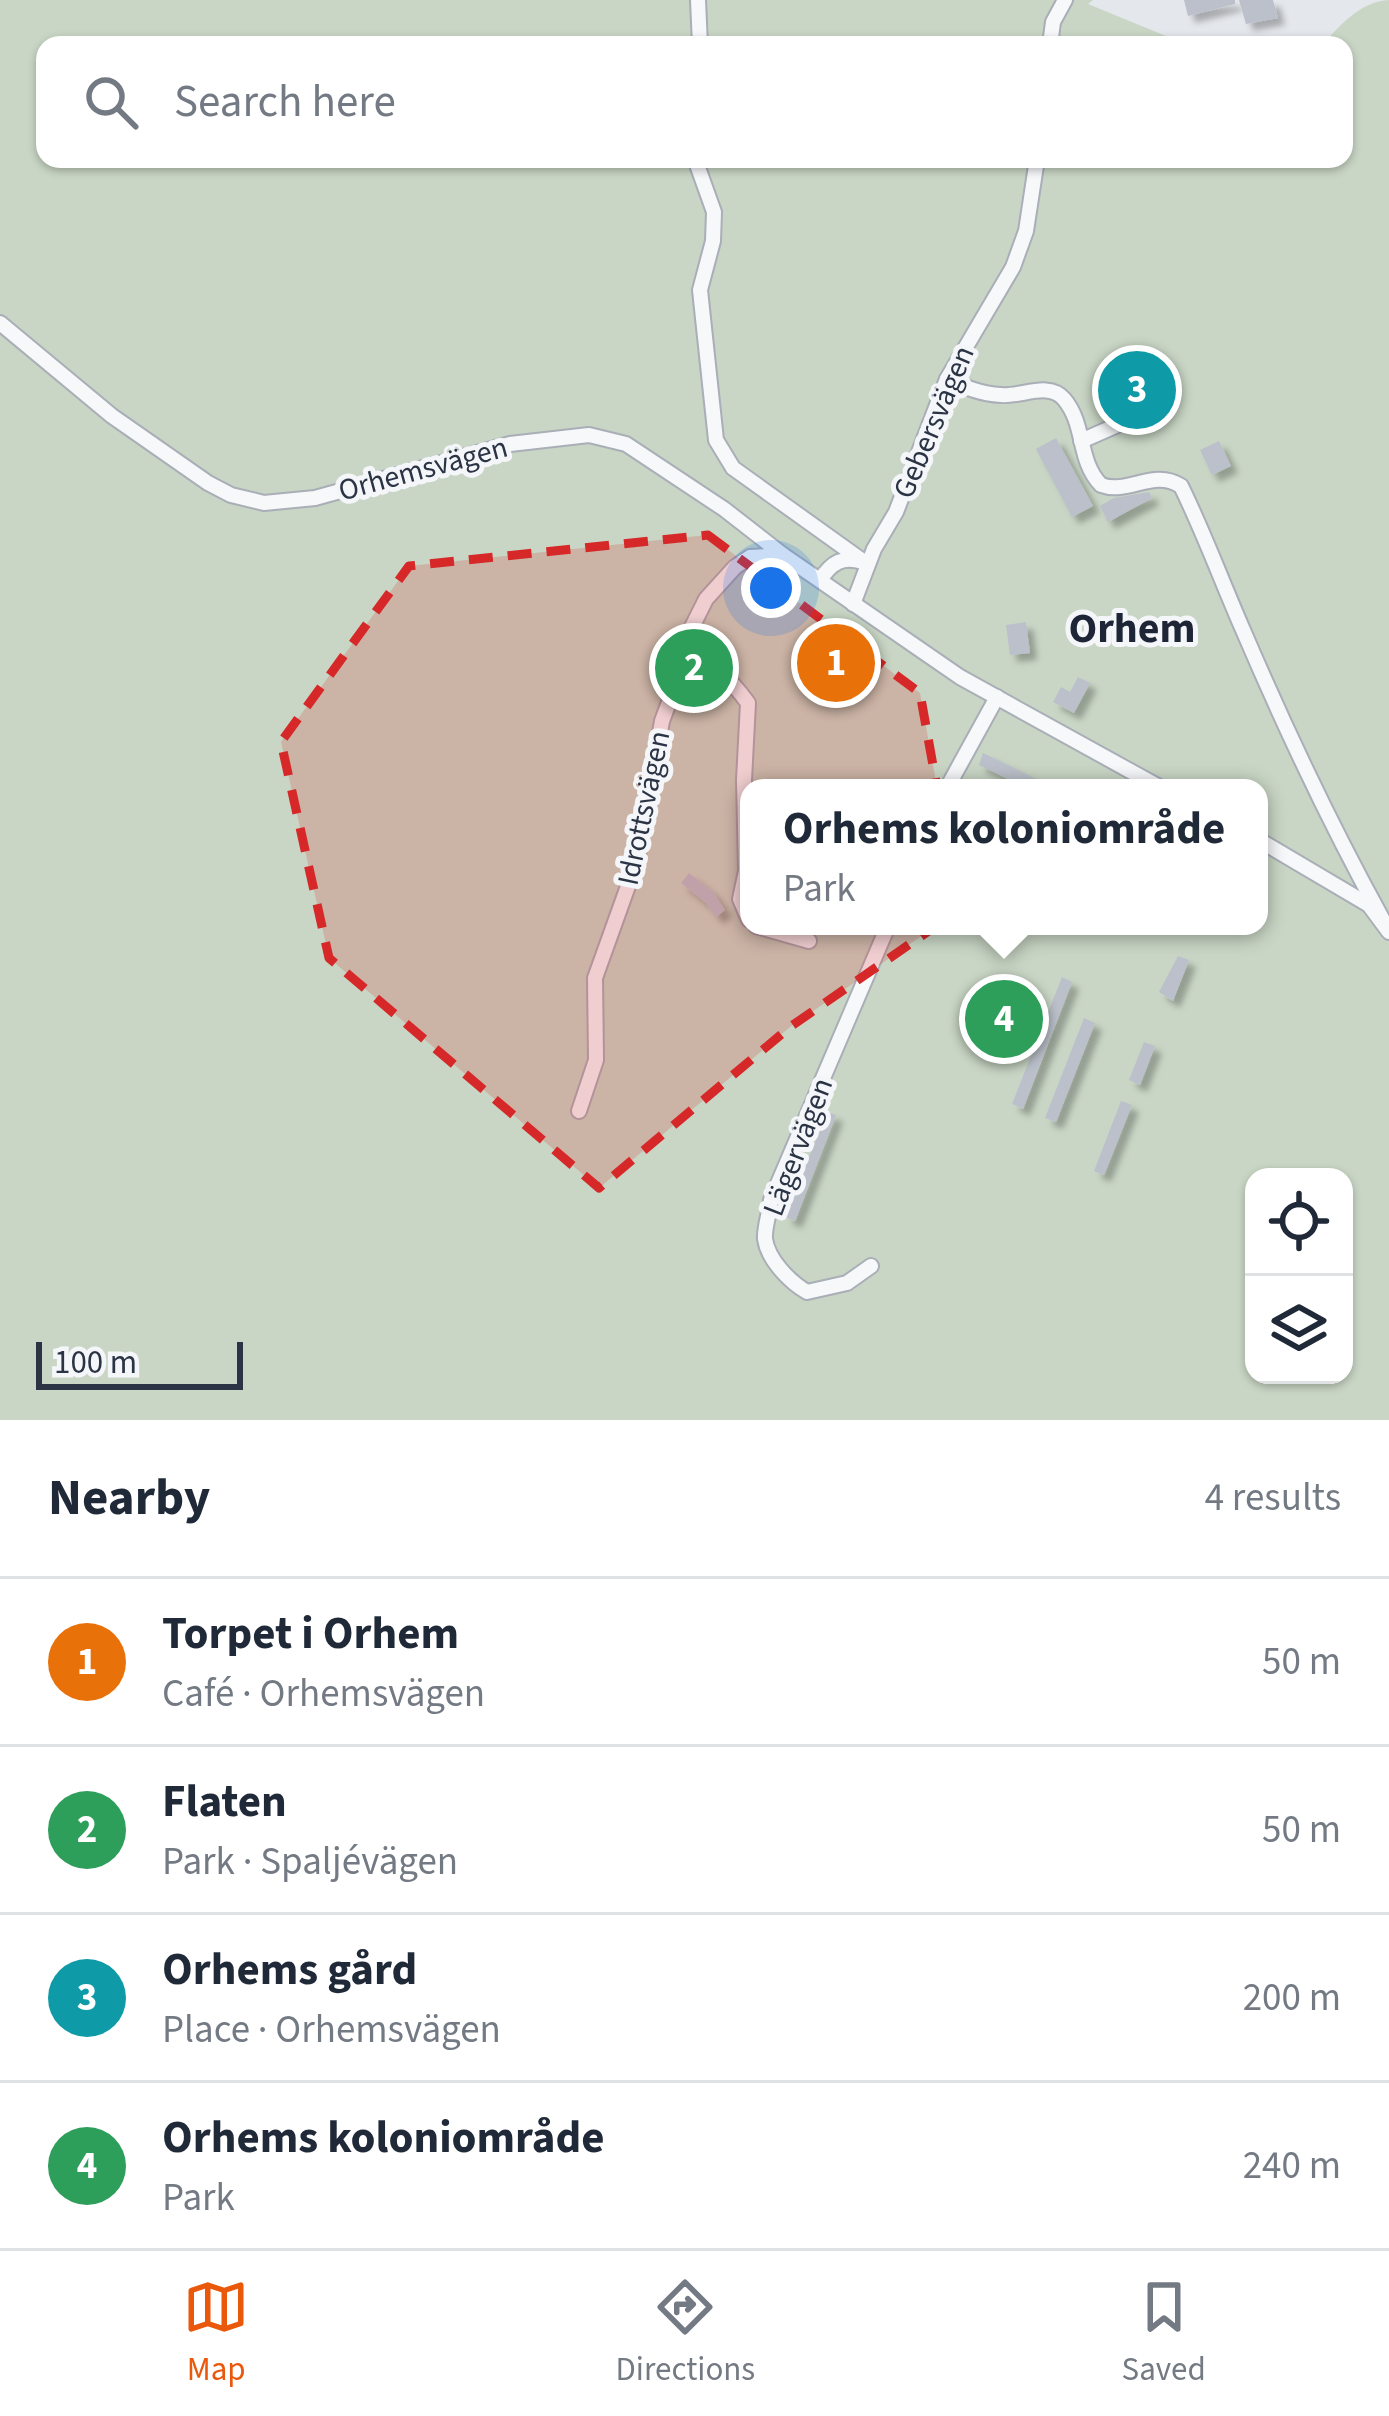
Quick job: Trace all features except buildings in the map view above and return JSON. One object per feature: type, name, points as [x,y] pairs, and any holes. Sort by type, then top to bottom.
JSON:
[{"type":"street","points":[[698,0],[700,36]]},
{"type":"street","points":[[1051,36],[1065,0]]},
{"type":"street","points":[[698,168],[715,212],[700,290],[716,440],[733,468],[868,564]]},
{"type":"street","name":"Gebersvägen","points":[[868,564],[896,512],[947,379],[1013,267],[1026,231],[1036,168]]},
{"type":"street","name":"Orhemsvägen","points":[[0,323],[112,416],[208,483],[231,495],[265,503],[289,503],[510,443],[589,435],[626,444],[960,677],[1144,779]]},
{"type":"street","points":[[947,379],[970,390],[1000,395],[1051,391],[1062,396],[1076,420],[1087,465],[1101,485],[1118,489],[1163,478],[1181,486],[1261,668],[1386,926]]},
{"type":"street","points":[[1081,441],[1163,405]]},
{"type":"street","name":"Idrottsvägen","points":[[579,1111],[596,1060],[595,978],[638,861],[662,721],[686,657],[689,633],[706,599],[735,567],[750,556],[782,555]]},
{"type":"street","points":[[820,580],[831,564],[849,558],[868,564]]},
{"type":"street","points":[[853,604],[868,564]]},
{"type":"street","points":[[686,657],[730,679],[748,703],[744,779]]},
{"type":"street","points":[[952,779],[997,697]]},
{"type":"street","points":[[1268,845],[1354,895],[1386,926]]},
{"type":"street","points":[[790,935],[809,940]]},
{"type":"street","name":"Lägervägen","points":[[871,1266],[847,1283],[807,1292],[781,1269],[765,1240],[771,1200],[884,935]]},
{"type":"highlighted area","points":[[708,535],[920,693],[959,910],[790,1027],[599,1188],[329,958],[281,742],[409,566]]},
{"type":"green space","points":[[0,0],[1093,0],[1088,4],[1166,36],[36,36],[36,168],[1353,168],[1353,36],[1331,36],[1360,9],[1389,0],[1389,1420],[0,1420]]},
{"type":"place","name":"Orhems gård","points":[[1137,390]]},
{"type":"place","name":"Torpet i Orhem","points":[[836,663]]},
{"type":"place","name":"Flaten","points":[[694,668]]},
{"type":"place","name":"Orhems koloniområde","points":[[1004,1019]]},
{"type":"district","name":"Orhem","points":[[1132,629]]}]
